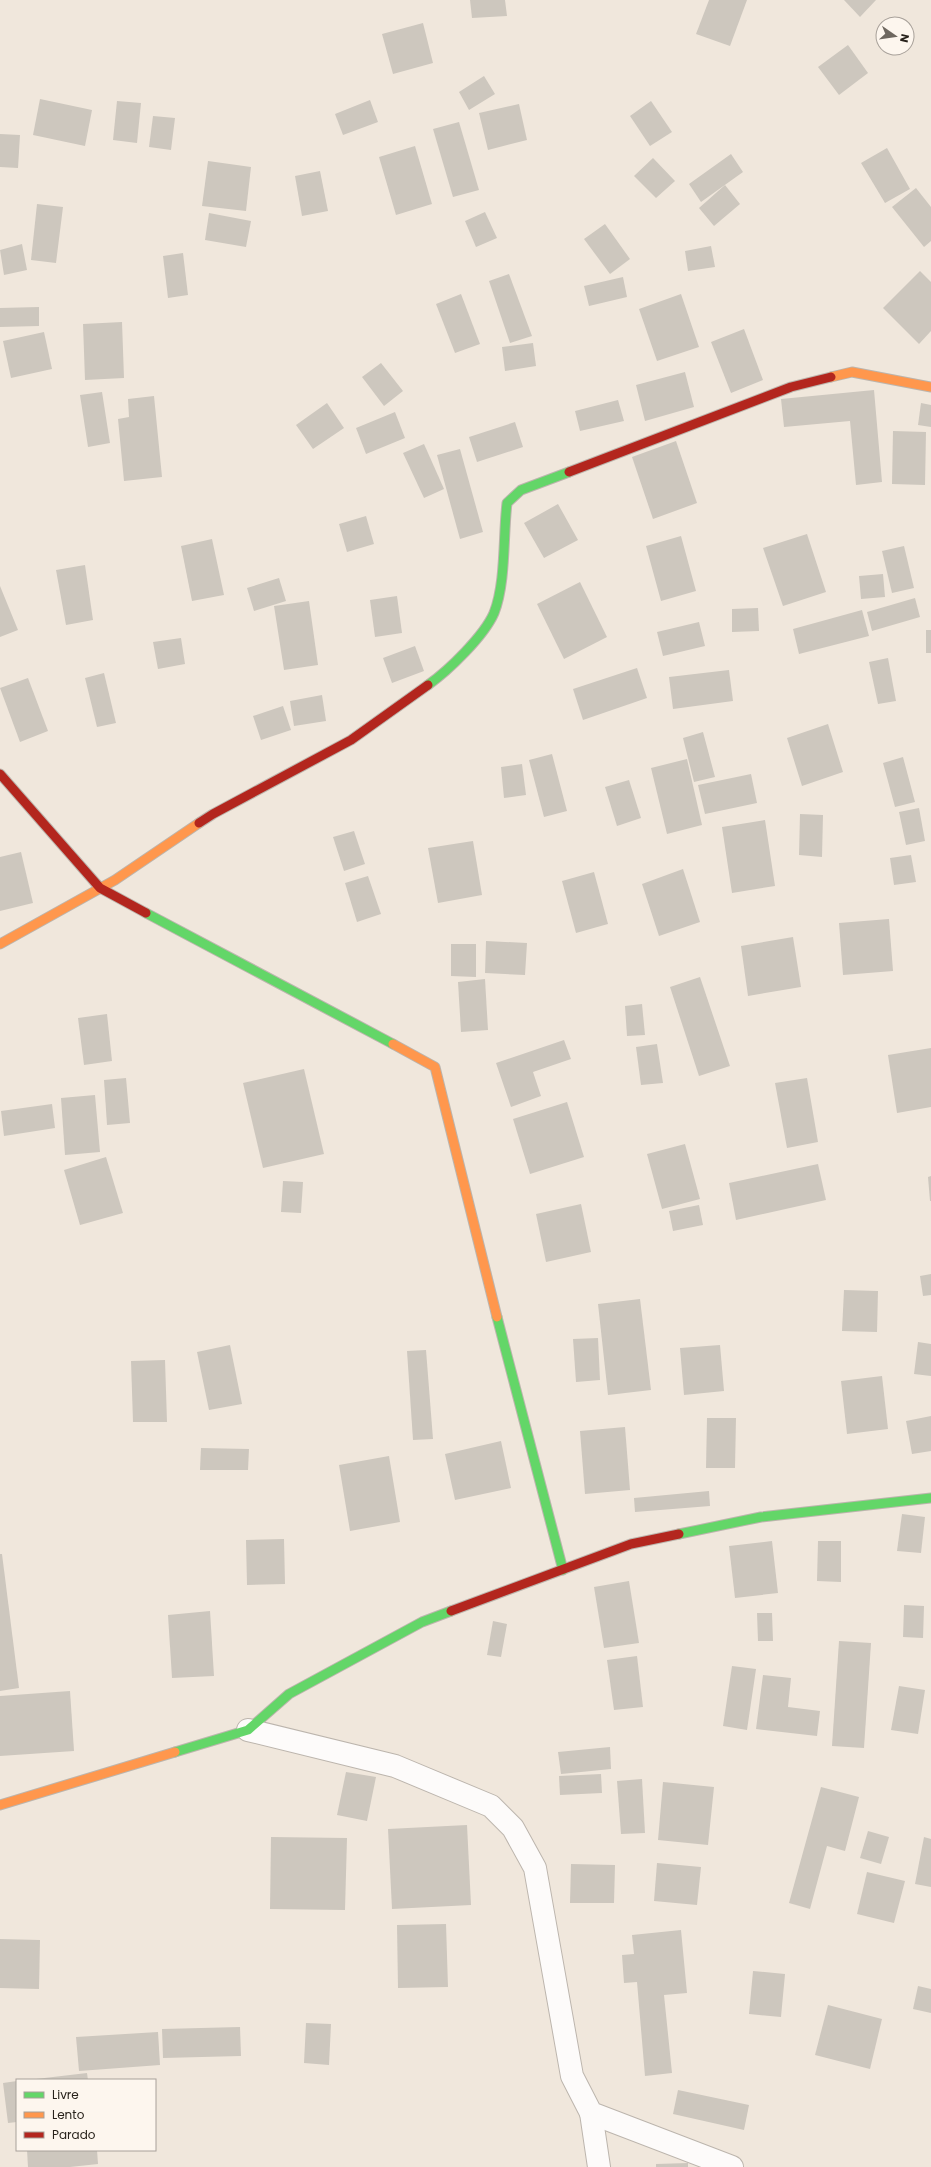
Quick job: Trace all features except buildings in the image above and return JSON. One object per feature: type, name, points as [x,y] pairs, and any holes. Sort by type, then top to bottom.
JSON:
[{"type":"street","points":[[0,944],[100,888],[213,814],[351,740],[435,680],[471,647],[494,613],[501,580],[504,526],[507,503],[521,490],[791,387],[852,372],[931,387]]},
{"type":"street","points":[[0,774],[100,888],[435,1066],[504,1345],[562,1570]]},
{"type":"street","points":[[0,1805],[248,1730],[289,1694],[422,1622],[631,1544],[761,1517],[931,1498]]},
{"type":"street","points":[[248,1730],[395,1766],[491,1806],[513,1828],[534,1868],[572,2076],[591,2113],[599,2167]]},
{"type":"street","points":[[591,2113],[732,2167]]},
{"type":"traffic: fast","points":[[428,685],[446,671],[465,652],[482,632],[494,613],[501,588],[507,503],[521,490],[569,472]]},
{"type":"traffic: fast","points":[[146,913],[393,1044]]},
{"type":"traffic: fast","points":[[497,1317],[563,1570]]},
{"type":"traffic: fast","points":[[679,1534],[761,1517],[931,1498]]},
{"type":"traffic: fast","points":[[175,1752],[248,1730],[289,1694],[422,1622],[451,1611]]},
{"type":"traffic: slow","points":[[831,377],[852,372],[931,387]]},
{"type":"traffic: slow","points":[[0,944],[115,880],[199,823]]},
{"type":"traffic: slow","points":[[393,1044],[435,1067],[497,1317]]},
{"type":"traffic: slow","points":[[0,1805],[175,1752]]},
{"type":"traffic: jam","points":[[569,472],[791,387],[831,377]]},
{"type":"traffic: jam","points":[[199,823],[351,740],[428,685]]},
{"type":"traffic: jam","points":[[0,774],[100,888],[146,913]]},
{"type":"traffic: jam","points":[[451,1611],[631,1544],[679,1534]]}]
